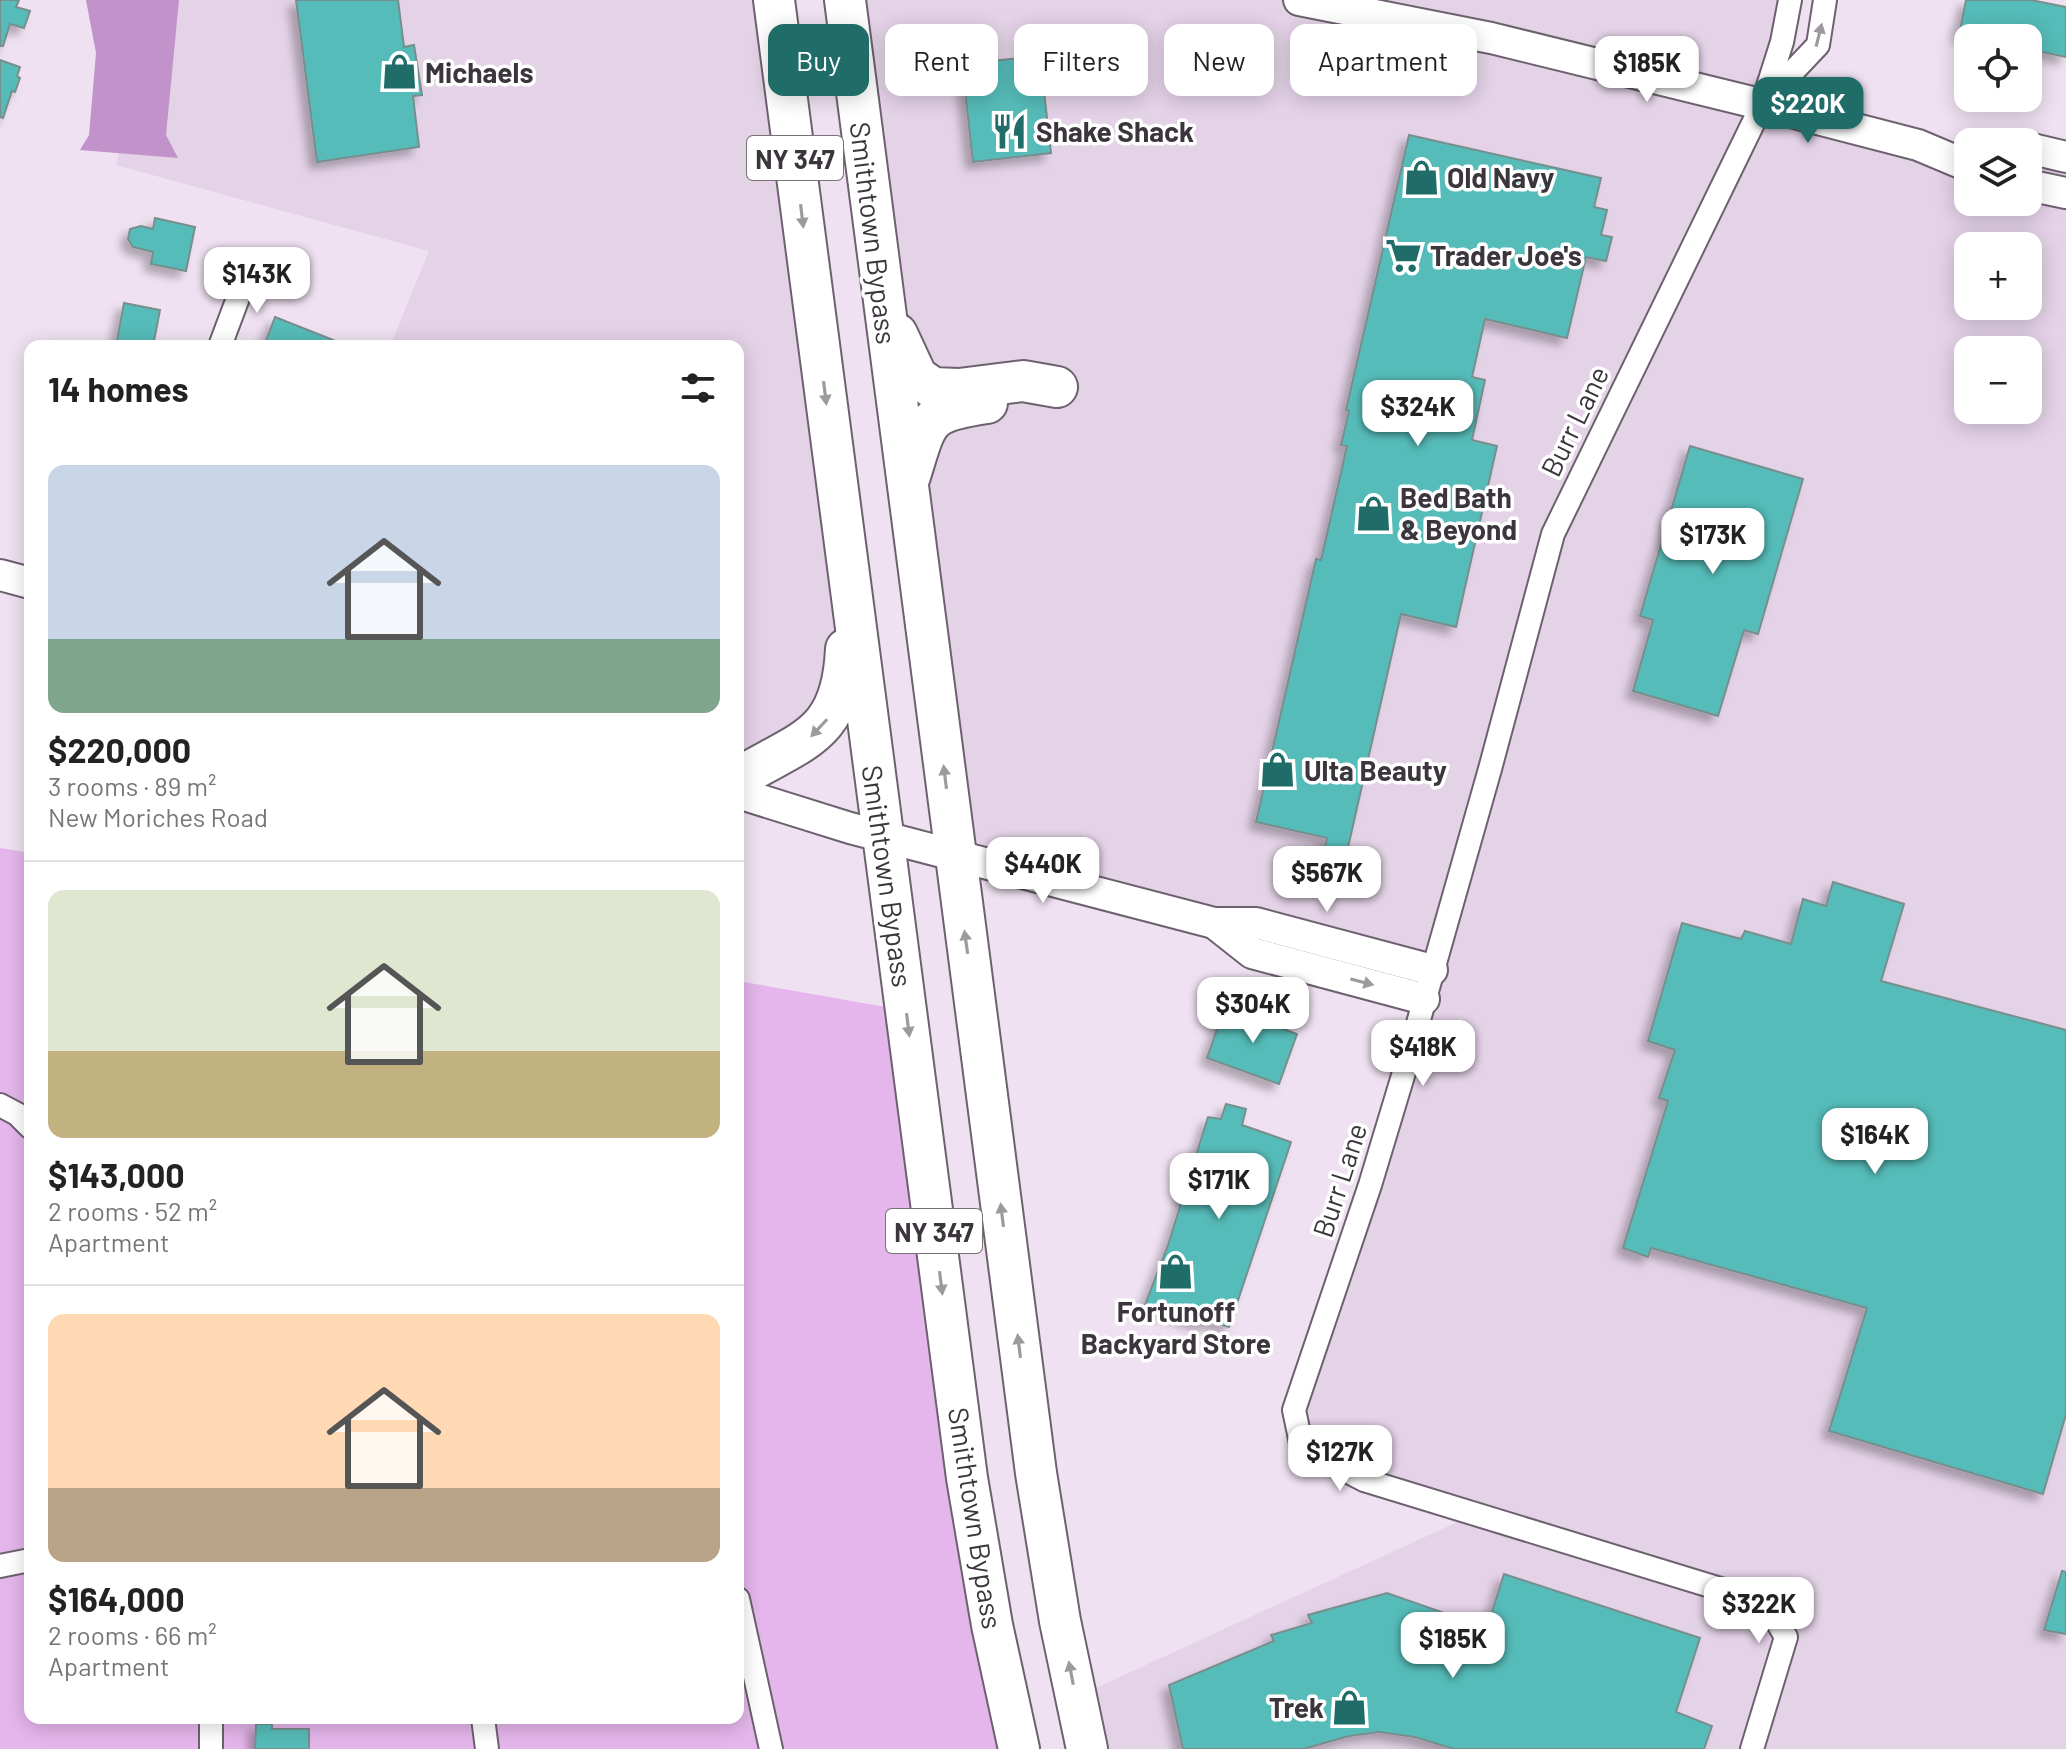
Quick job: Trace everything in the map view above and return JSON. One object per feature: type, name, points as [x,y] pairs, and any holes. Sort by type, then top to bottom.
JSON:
[{"type":"highway","name":"Smithtown Bypass","points":[[774,0],[967,1478],[992,1625],[1019,1749]]},
{"type":"highway","name":"Smithtown Bypass","points":[[845,0],[1038,1488],[1060,1621],[1087,1749]]},
{"type":"highway","points":[[884,305],[913,370],[927,385],[959,389],[1023,381],[1057,387],[1025,398],[959,407],[937,415],[926,426],[907,486]]},
{"type":"highway","points":[[744,775],[805,742],[833,711],[844,678],[849,573]]},
{"type":"main road","points":[[1299,0],[1491,38],[1918,145],[1954,160]]},
{"type":"main road","points":[[1918,145],[1954,144]]},
{"type":"main road","points":[[2042,151],[2066,157]]},
{"type":"main road","points":[[2042,188],[2066,193]]},
{"type":"main road","points":[[0,575],[24,581]]},
{"type":"main road","points":[[744,795],[884,837],[1214,923],[1256,923],[1428,984]]},
{"type":"street","points":[[1762,105],[1782,42],[1790,0]]},
{"type":"street","points":[[1762,105],[1818,45],[1825,0]]},
{"type":"street","name":"Burr Lane","points":[[1752,1749],[1786,1637],[1766,1603],[1364,1480],[1302,1448],[1294,1410],[1368,1191],[1490,769],[1553,534],[1762,105]]},
{"type":"street","points":[[222,340],[238,298],[239,273]]},
{"type":"street","points":[[0,1105],[24,1121]]},
{"type":"street","points":[[0,1566],[24,1561]]},
{"type":"street","points":[[744,1626],[771,1749]]},
{"type":"street","points":[[211,1724],[211,1749]]},
{"type":"street","points":[[484,1724],[487,1749]]},
{"type":"shaded area","points":[[86,0],[179,0],[166,135],[178,158],[80,150],[89,135],[96,53]]},
{"type":"shaded area","points":[[159,0],[775,0],[778,24],[768,24],[768,96],[787,96],[863,680],[744,767],[744,340],[392,340],[429,251],[116,165]]},
{"type":"shaded area","points":[[844,0],[1790,0],[1762,105],[1954,143],[1954,216],[2042,216],[2042,160],[2066,165],[2066,1749],[1087,1749],[1076,1697],[1475,1514],[1302,1448],[1294,1410],[1432,971],[955,854],[856,96],[869,96],[869,24],[847,24]]},
{"type":"shaded area","points":[[0,848],[24,852],[24,1724],[744,1724],[744,982],[897,1009],[1019,1749],[0,1749]]},
{"type":"building","points":[[0,0],[19,0],[16,7],[30,11],[24,28],[10,24],[3,46],[0,46]]},
{"type":"building","points":[[296,0],[398,0],[404,47],[414,45],[422,95],[413,96],[419,147],[317,162]]},
{"type":"building","points":[[1966,0],[2031,0],[2066,7],[2066,57],[2042,52],[2042,24],[1961,24]]},
{"type":"building","points":[[1014,59],[1014,96],[1045,96],[1051,153],[973,162],[966,96],[998,96],[998,60]]},
{"type":"building","points":[[0,60],[20,67],[17,76],[20,78],[3,118],[0,117]]},
{"type":"building","points":[[1409,135],[1601,178],[1594,207],[1607,210],[1601,235],[1612,237],[1606,261],[1586,257],[1567,338],[1485,319],[1472,377],[1485,380],[1472,440],[1497,446],[1456,627],[1401,614],[1344,865],[1322,861],[1327,838],[1256,822],[1316,559],[1321,560],[1347,446],[1341,445],[1349,411],[1346,410]]},
{"type":"building","points":[[155,218],[195,227],[186,271],[151,264],[153,252],[133,247],[128,239],[130,229],[141,226],[153,229]]},
{"type":"building","points":[[124,303],[160,310],[154,340],[117,340]]},
{"type":"building","points":[[275,317],[333,340],[266,340]]},
{"type":"building","points":[[1690,446],[1803,479],[1758,634],[1744,630],[1718,716],[1633,691],[1653,620],[1640,616]]},
{"type":"building","points":[[1833,882],[1904,904],[1881,981],[2066,1030],[2066,1414],[2043,1494],[1829,1431],[1867,1308],[1651,1248],[1648,1257],[1623,1248],[1668,1101],[1659,1098],[1675,1050],[1648,1041],[1682,923],[1741,939],[1745,931],[1791,944],[1803,899],[1826,906]]},
{"type":"building","points":[[1254,1004],[1275,1012],[1270,1024],[1297,1034],[1279,1084],[1207,1058],[1223,1012],[1248,1021]]},
{"type":"building","points":[[1226,1104],[1246,1109],[1242,1125],[1291,1142],[1229,1327],[1208,1321],[1203,1324],[1145,1305],[1168,1245],[1208,1117],[1221,1119]]},
{"type":"building","points":[[2062,1571],[2066,1572],[2066,1634],[2044,1630]]},
{"type":"building","points":[[1504,1574],[1700,1638],[1676,1712],[1712,1726],[1704,1749],[1454,1749],[1415,1737],[1379,1732],[1349,1736],[1303,1749],[1183,1749],[1169,1685],[1274,1641],[1271,1635],[1312,1623],[1308,1615],[1387,1593],[1487,1628]]},
{"type":"building","points":[[256,1724],[272,1724],[272,1729],[309,1729],[309,1749],[255,1749]]},
{"type":"place","name":"Michaels","points":[[399,72]]},
{"type":"place","name":"Shake Shack","points":[[1010,131]]},
{"type":"place","name":"Old Navy","points":[[1421,177]]},
{"type":"place","name":"Trader Joe's","points":[[1404,255]]},
{"type":"place","name":"Bed Bath & Beyond","points":[[1374,513]]},
{"type":"place","name":"Ulta Beauty","points":[[1278,770]]},
{"type":"place","name":"Fortunoff Backyard Store","points":[[1176,1271]]},
{"type":"place","name":"Trek","points":[[1350,1707]]}]
